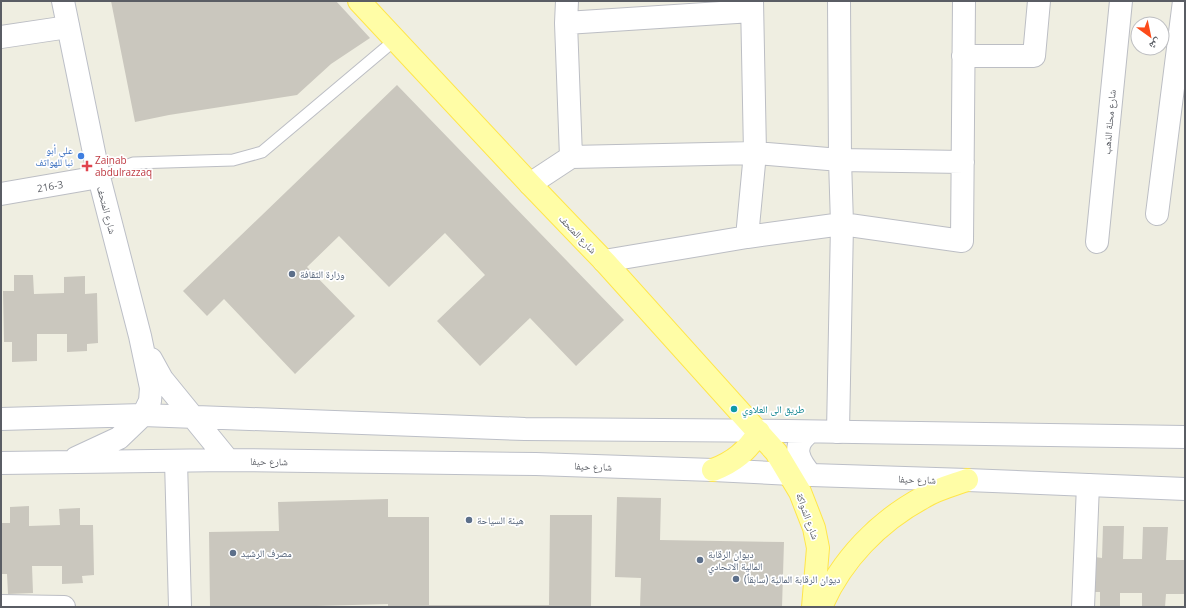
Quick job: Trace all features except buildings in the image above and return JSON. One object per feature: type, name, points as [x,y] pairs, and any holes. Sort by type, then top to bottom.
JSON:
[{"type":"main road","name":"شارع المتحف","points":[[359,1],[604,261],[776,452],[801,475]]},
{"type":"main road","points":[[713,470],[735,459],[753,442],[759,432]]},
{"type":"main road","name":"شارع الشواكة","points":[[801,475],[800,492],[808,511],[818,548],[813,607]]},
{"type":"main road","points":[[821,607],[828,591],[854,553],[886,521],[924,496],[967,480]]},
{"type":"street","name":"شارع المتحف","points":[[63,1],[98,177],[140,336],[151,388],[150,401],[143,415]]},
{"type":"street","points":[[567,1],[566,23],[571,157]]},
{"type":"street","points":[[838,432],[842,224],[839,1]]},
{"type":"street","points":[[604,261],[747,236],[842,224],[962,240],[964,1]]},
{"type":"street","points":[[963,56],[1034,56],[1039,1]]},
{"type":"street","name":"شارع محلة الذهب","points":[[1098,242],[1121,1]]},
{"type":"street","points":[[1157,214],[1184,1]]},
{"type":"street","points":[[566,23],[752,6],[755,153],[747,236]]},
{"type":"street","points":[[1,37],[68,27]]},
{"type":"street","points":[[530,184],[571,157],[755,153],[840,160],[962,162]]},
{"type":"street","name":"216-3","points":[[1,194],[98,177]]},
{"type":"street","points":[[140,336],[162,379],[228,460]]},
{"type":"street","points":[[1,419],[143,415],[517,429],[1185,437]]},
{"type":"street","points":[[66,462],[119,438],[143,415]]},
{"type":"street","points":[[801,475],[803,466],[799,458],[798,450],[800,441],[810,432]]},
{"type":"street","name":"شارع حيفا","points":[[1,463],[228,460],[536,464],[1185,489]]},
{"type":"street","points":[[176,461],[180,607]]},
{"type":"street","points":[[1083,607],[1088,485]]},
{"type":"street","points":[[1,606],[64,607]]},
{"type":"lane","points":[[98,177],[133,163],[233,160],[262,152],[396,40]]},
{"type":"place","name":"علي أبو نبا للهواتف","points":[[81,156]]},
{"type":"place","name":"Zainab abdulrazzaq","points":[[87,166]]},
{"type":"place","name":"وزارة الثقافة","points":[[292,274]]},
{"type":"place","name":"طريق الى العلاوي","points":[[734,409]]},
{"type":"place","name":"هيئة السياحة","points":[[469,520]]},
{"type":"place","name":"مصرف الرشيد","points":[[233,553]]},
{"type":"place","name":"ديوان الرقابة المالية الاتحادي","points":[[700,560]]},
{"type":"place","name":"ديوان الرقابة المالية (سابقاً)","points":[[736,579]]}]
